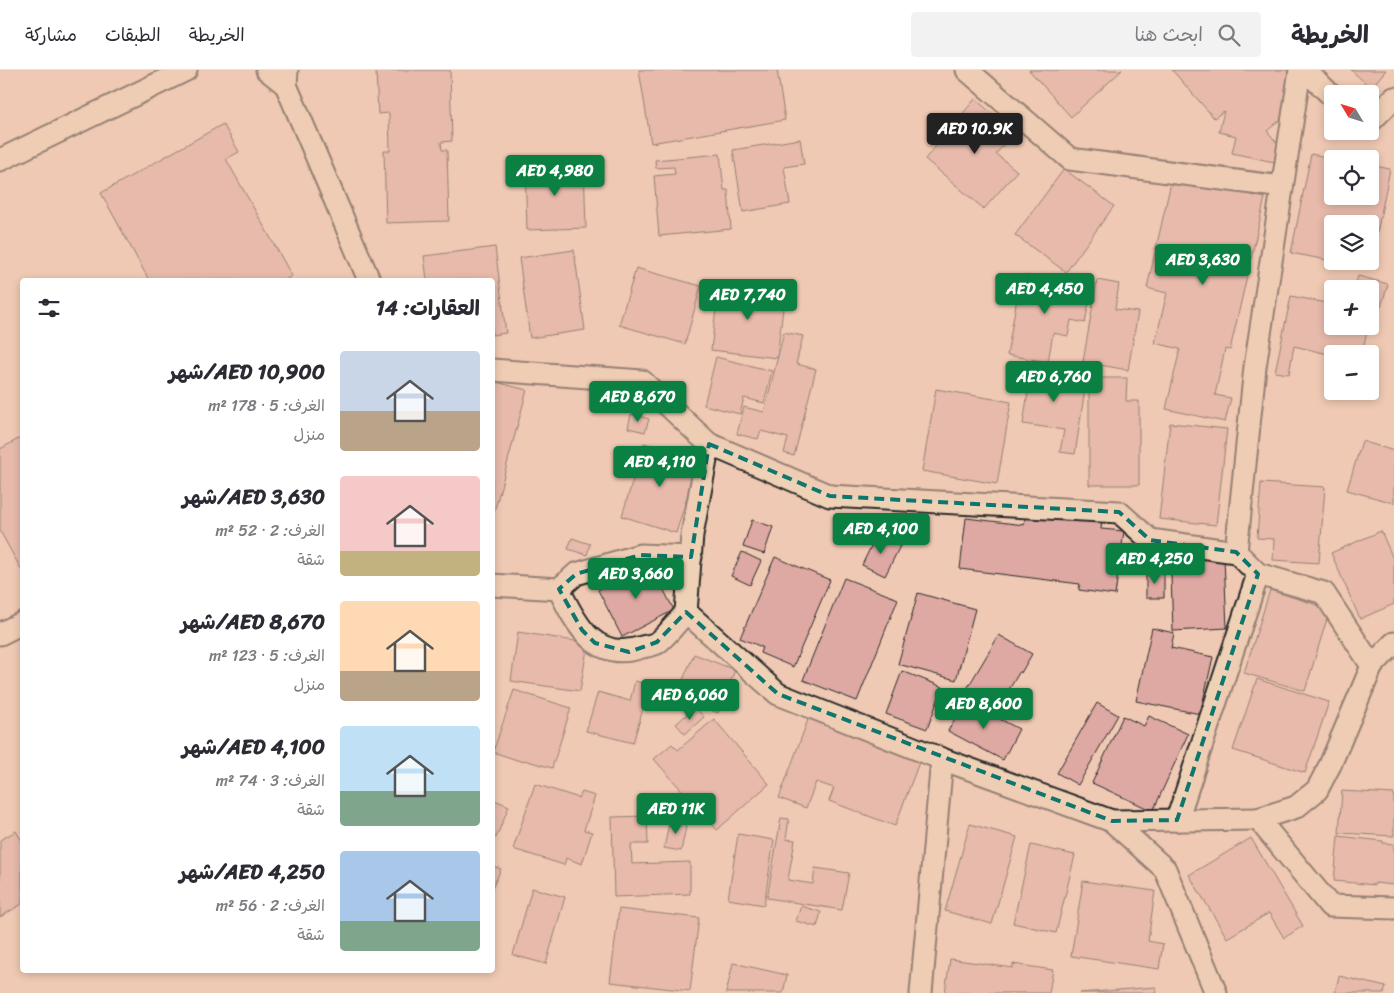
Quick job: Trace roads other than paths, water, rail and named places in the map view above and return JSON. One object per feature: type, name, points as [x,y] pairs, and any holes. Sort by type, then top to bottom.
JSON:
[{"type":"street","points":[[0,160],[186,70]]},
{"type":"street","points":[[267,70],[287,78],[368,278]]},
{"type":"street","points":[[967,70],[1070,159],[1282,187]]},
{"type":"street","points":[[1236,552],[1255,367],[1300,70]]},
{"type":"street","points":[[1305,70],[1324,88]]},
{"type":"street","points":[[1379,113],[1394,98]]},
{"type":"street","points":[[495,370],[642,382],[709,444],[830,496],[1119,512],[1150,540],[1236,552],[1258,574],[1324,593],[1372,666]]},
{"type":"street","points":[[559,589],[569,610],[582,630],[595,643],[610,650],[630,652],[658,642],[686,612],[692,535],[709,444]]},
{"type":"street","points":[[495,585],[559,589],[576,574],[640,555],[690,557]]},
{"type":"street","points":[[1177,820],[1258,574]]},
{"type":"street","points":[[686,612],[778,694],[942,759],[1112,821],[1258,819],[1296,807],[1317,790],[1330,765],[1372,666],[1394,643]]},
{"type":"street","points":[[0,634],[20,624]]},
{"type":"street","points":[[921,993],[942,759]]},
{"type":"street","points":[[1258,819],[1330,906],[1394,908]]},
{"type":"street","points":[[1112,821],[1165,869],[1216,993]]}]
